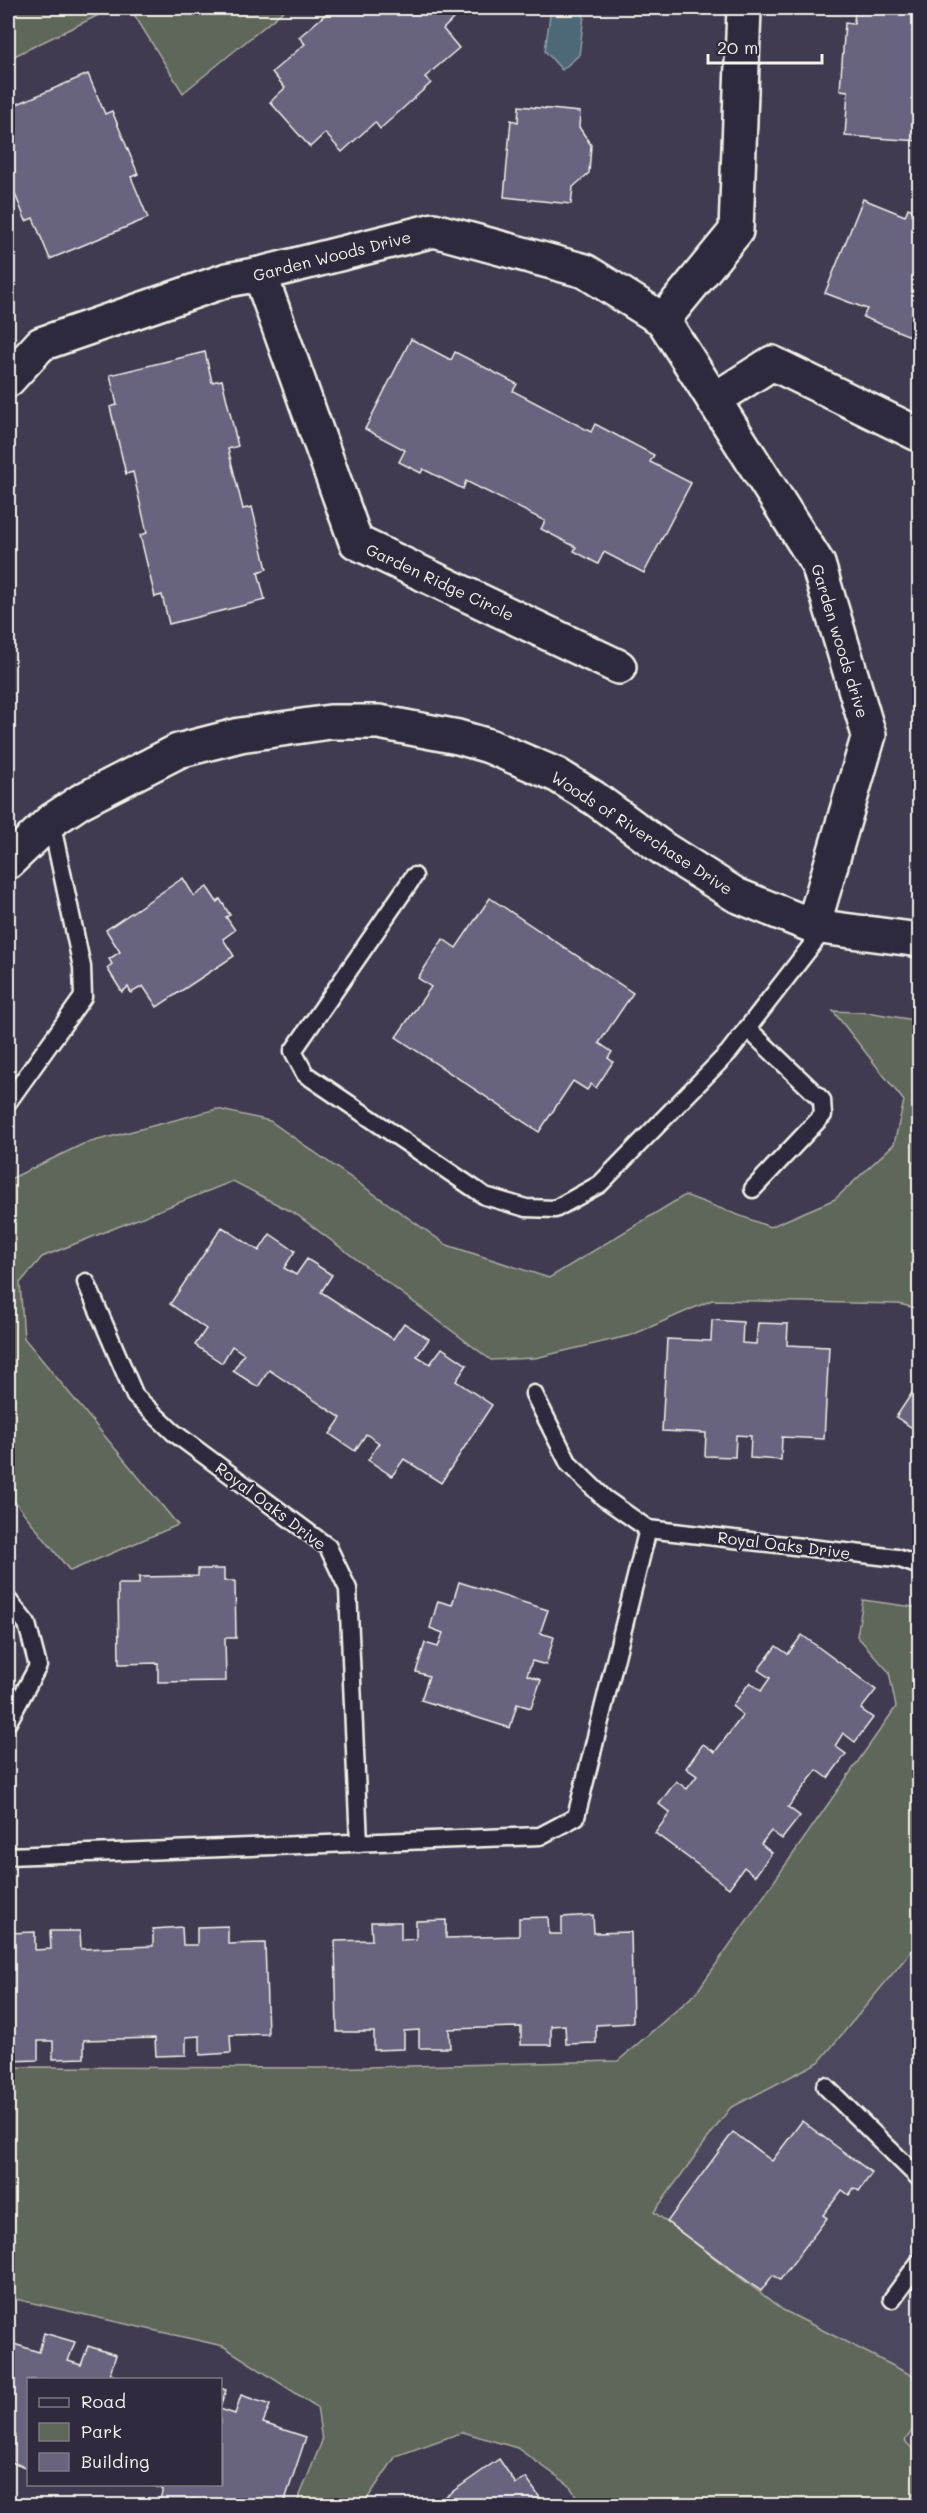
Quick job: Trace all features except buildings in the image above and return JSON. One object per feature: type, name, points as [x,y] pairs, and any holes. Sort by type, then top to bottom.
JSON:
[{"type":"street","points":[[663,320],[736,231],[744,8]]},
{"type":"street","name":"Garden Woods Drive","points":[[8,380],[42,344],[227,280],[261,274],[434,230],[585,271],[663,320]]},
{"type":"street","name":"Garden Ridge Circle","points":[[261,274],[356,542],[619,667]]},
{"type":"street","name":"Garden woods drive","points":[[663,320],[818,564],[869,735],[819,927]]},
{"type":"street","points":[[714,400],[772,363],[920,435]]},
{"type":"street","name":"Woods of Riverchase Drive","points":[[8,862],[51,821],[81,801],[178,751],[240,735],[330,722],[379,722],[458,736],[489,746],[557,775],[594,798],[665,850],[736,895],[819,927],[920,940]]},
{"type":"lane","points":[[8,1102],[83,997],[82,967],[51,821]]},
{"type":"lane","points":[[414,876],[293,1051],[305,1074],[485,1196],[526,1208],[555,1209],[600,1184],[729,1052],[748,1029],[819,927]]},
{"type":"lane","points":[[748,1029],[822,1100],[823,1115],[753,1190]]},
{"type":"lane","name":"Royal Oaks Drive","points":[[86,1282],[135,1396],[173,1432],[328,1546],[348,1589],[359,1843]]},
{"type":"lane","name":"Royal Oaks Drive","points":[[534,1394],[569,1464],[604,1498],[648,1528],[897,1558],[920,1566]]},
{"type":"lane","points":[[8,1856],[540,1836],[576,1817],[648,1528]]},
{"type":"lane","points":[[8,1600],[27,1624],[38,1666],[8,1722]]},
{"type":"lane","points":[[825,2086],[920,2179]]},
{"type":"lane","points":[[892,2299],[920,2262]]},
{"type":"shaded area","points":[[919,1839],[919,2505],[632,2218]]},
{"type":"green space","points":[[8,8],[113,8],[8,59]]},
{"type":"green space","points":[[130,8],[287,8],[183,93]]},
{"type":"green space","points":[[833,1011],[873,1013],[919,1021],[919,1309],[899,1304],[712,1300],[632,1335],[535,1358],[491,1360],[297,1215],[233,1181],[42,1257],[20,1283],[24,1338],[178,1525],[70,1571],[8,1493],[8,1180],[83,1144],[217,1109],[270,1121],[447,1245],[549,1278],[685,1195],[770,1227],[835,1199],[894,1144],[904,1101]]},
{"type":"green space","points":[[863,1600],[913,1607],[919,1604],[919,1942],[819,2062],[730,2108],[654,2212],[783,2310],[919,2379],[919,2420],[905,2441],[919,2456],[919,2505],[582,2505],[569,2485],[517,2448],[463,2432],[396,2456],[363,2505],[296,2505],[322,2441],[317,2407],[223,2346],[11,2298],[8,2300],[8,2067],[323,2068],[618,2061],[696,1993],[896,1707],[889,1672],[857,1636]]},
{"type":"water","points":[[551,8],[585,8],[579,55],[562,70],[545,51]]}]
